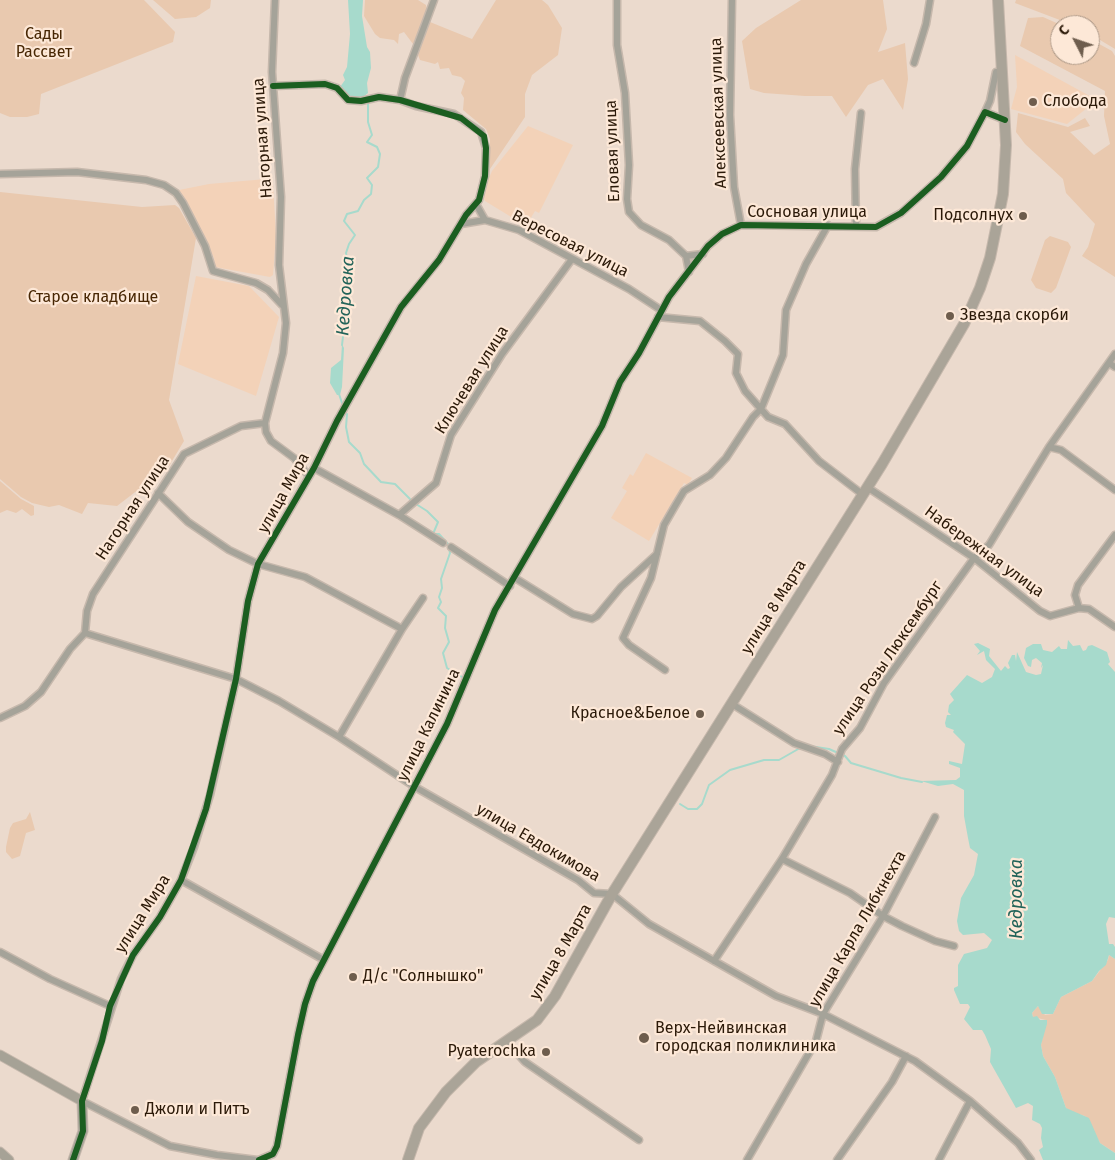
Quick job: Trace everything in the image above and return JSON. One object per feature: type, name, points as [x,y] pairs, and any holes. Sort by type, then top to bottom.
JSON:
[{"type":"main road","name":"улица 8 Марта","points":[[408,1160],[420,1128],[446,1092],[467,1070],[536,1020],[555,996],[612,894],[865,491],[964,324],[980,288],[998,227],[1003,194],[1006,145],[998,0]]},
{"type":"street","name":"Нагорная улица","points":[[85,633],[87,611],[93,594],[184,454],[241,426],[265,423],[286,336],[279,265],[281,197],[273,86],[275,0]]},
{"type":"street","points":[[400,100],[405,78],[434,0]]},
{"type":"street","name":"Еловая улица","points":[[617,0],[617,45],[625,93],[629,165],[627,199],[629,212],[641,224],[669,240],[686,256]]},
{"type":"street","name":"Алексеевская улица","points":[[732,0],[730,115],[734,187],[741,225]]},
{"type":"street","points":[[914,63],[926,24],[930,0]]},
{"type":"street","name":"Сосновая улица","points":[[660,313],[703,254],[722,234],[741,225],[876,227],[901,213],[941,177],[967,146],[990,102],[996,72]]},
{"type":"street","name":"улица Мира","points":[[82,1101],[100,1047],[110,1006],[133,955],[160,917],[181,880],[206,809],[236,679],[248,601],[258,564],[308,475],[314,468],[402,307],[445,251],[460,224],[476,204],[484,176],[486,140],[481,132],[454,114],[416,106],[400,100],[379,97],[361,101],[348,100],[337,88],[325,84],[273,86]]},
{"type":"street","points":[[985,112],[1005,120]]},
{"type":"street","points":[[856,226],[856,168],[861,113]]},
{"type":"street","points":[[0,174],[77,172],[146,180],[164,185],[176,193],[182,203],[210,256],[213,271],[256,283],[268,290],[284,308]]},
{"type":"street","points":[[476,204],[485,220]]},
{"type":"street","name":"Вересовая улица","points":[[460,224],[485,220],[518,230],[629,289],[660,313],[700,321],[725,340],[739,356],[736,368],[739,383],[768,417],[785,424],[819,460],[865,491]]},
{"type":"street","points":[[665,670],[629,645],[623,638],[651,578],[666,520],[684,491],[718,467],[737,443],[753,417],[761,409],[783,354],[786,310],[806,264],[828,225]]},
{"type":"street","points":[[689,272],[686,256],[703,254]]},
{"type":"street","name":"Ключевая улица","points":[[399,515],[436,483],[451,435],[502,354],[572,258]]},
{"type":"street","name":"улица Калинина","points":[[260,1160],[273,1154],[277,1146],[304,1004],[324,960],[448,724],[495,610],[602,426],[620,382],[639,353],[660,313]]},
{"type":"street","name":"улица Розы Люксембург","points":[[714,961],[782,858],[832,776],[839,757],[860,728],[884,683],[974,558],[989,545],[1050,447],[1115,354]]},
{"type":"street","points":[[1109,363],[1115,367]]},
{"type":"street","points":[[265,423],[266,432],[271,441],[294,458],[308,475]]},
{"type":"street","points":[[1050,447],[1062,450],[1115,490]]},
{"type":"street","points":[[314,468],[399,515],[443,543]]},
{"type":"street","name":"Набережная улица","points":[[865,491],[974,558],[1046,614],[1055,616],[1078,608]]},
{"type":"street","points":[[158,493],[188,522],[229,550],[258,564],[305,577],[402,629]]},
{"type":"street","points":[[1115,535],[1078,585],[1075,595],[1078,608],[1095,612],[1115,627]]},
{"type":"street","points":[[451,547],[510,586]]},
{"type":"street","points":[[515,578],[573,614],[592,619],[598,616],[621,587],[657,554]]},
{"type":"street","points":[[339,737],[402,629],[423,598]]},
{"type":"street","points":[[0,718],[25,706],[41,692],[70,649],[85,633]]},
{"type":"street","name":"улица Евдокимова","points":[[85,633],[236,679],[279,701],[339,737],[415,787],[553,866],[594,893],[612,894],[649,924],[714,961],[776,996],[823,1014],[906,1056],[970,1101],[1018,1143],[1031,1160]]},
{"type":"street","points":[[732,704],[794,743],[839,757]]},
{"type":"street","name":"улица Карла Либкнехта","points":[[748,1160],[816,1041],[823,1014],[883,916],[935,817]]},
{"type":"street","points":[[782,858],[850,893],[883,916],[935,941],[954,946]]},
{"type":"street","points":[[181,880],[324,960]]},
{"type":"street","points":[[0,952],[50,979],[110,1006]]},
{"type":"street","points":[[506,1041],[525,1062],[639,1140]]},
{"type":"street","points":[[0,1055],[82,1101],[164,1143],[216,1158],[260,1160]]},
{"type":"street","points":[[837,1160],[892,1082],[906,1056]]},
{"type":"street","points":[[73,1160],[84,1131],[82,1101]]},
{"type":"street","points":[[939,1160],[970,1101]]},
{"type":"street","points":[[0,1152],[9,1160]]},
{"type":"shaded area","points":[[1015,55],[1097,100],[1067,124],[1011,109],[1017,87]]},
{"type":"shaded area","points":[[528,126],[573,145],[539,213],[535,211],[526,226],[485,201],[482,194],[492,171]]},
{"type":"shaded area","points":[[266,179],[273,185],[276,234],[273,275],[270,277],[215,267],[214,258],[179,190],[209,184]]},
{"type":"shaded area","points":[[196,276],[249,286],[279,317],[256,396],[178,364]]},
{"type":"shaded area","points":[[646,453],[692,478],[688,485],[684,483],[649,541],[611,518],[627,491],[622,488],[630,474],[633,476]]},
{"type":"green space","name":"Сады Рассвет","points":[[0,0],[144,0],[175,32],[173,42],[41,94],[39,114],[27,117],[10,117],[0,113]]},
{"type":"green space","points":[[153,0],[211,0],[210,8],[196,17],[175,19]]},
{"type":"green space","points":[[365,0],[418,0],[426,5],[427,11],[413,44],[404,32],[399,34],[398,44],[394,40],[380,38],[375,34],[364,16]]},
{"type":"green space","points":[[496,0],[542,0],[548,5],[562,28],[558,55],[532,75],[525,94],[525,117],[490,169],[490,139],[486,129],[463,110],[464,98],[461,93],[465,81],[461,77],[452,75],[449,68],[440,69],[438,62],[435,64],[420,60],[418,55],[430,22],[472,39]]},
{"type":"green space","points":[[801,0],[883,0],[887,29],[878,52],[905,43],[908,79],[903,110],[883,79],[868,85],[846,117],[832,96],[764,93],[750,89],[742,41],[756,28]]},
{"type":"green space","points":[[1016,0],[1115,0],[1115,49],[1100,40],[1100,15],[1050,16],[1015,3]]},
{"type":"green space","points":[[1043,17],[1050,20],[1050,62],[1020,46],[1028,18]]},
{"type":"green space","points":[[1100,44],[1112,51],[1115,56],[1115,277],[1082,256],[1088,247],[1095,224],[1066,193],[1063,179],[1025,144],[1016,132],[1018,113],[1068,127],[1085,118],[1090,126],[1070,132],[1094,155],[1110,144],[1104,116],[1105,91],[1056,65],[1100,65]]},
{"type":"green space","name":"Старое кладбище","points":[[0,192],[142,207],[175,205],[179,208],[196,238],[169,400],[184,441],[169,466],[117,506],[88,503],[82,514],[59,505],[49,507],[32,503],[21,497],[0,479]]},
{"type":"green space","points":[[1050,236],[1068,242],[1071,247],[1056,288],[1051,293],[1036,288],[1031,280],[1045,240]]},
{"type":"green space","points":[[0,481],[21,499],[34,506],[34,515],[31,516],[22,509],[16,513],[7,510],[0,513]]},
{"type":"green space","points":[[30,812],[35,830],[26,833],[20,856],[12,859],[6,852],[10,828],[13,823],[26,819]]},
{"type":"green space","points":[[1109,955],[1115,959],[1115,1153],[1100,1143],[1085,1116],[1068,1111],[1066,1108],[1055,1077],[1043,1056],[1041,1045],[1046,1020],[1033,1017],[1032,1013],[1038,1006],[1045,1015],[1053,1014],[1061,997],[1092,981],[1108,960]]},
{"type":"water","points":[[348,0],[363,0],[362,16],[367,47],[370,52],[371,68],[367,83],[368,93],[362,98],[347,96],[340,87],[345,80],[343,75],[347,67],[350,34]]},
{"type":"water","points":[[342,344],[344,348],[342,387],[340,395],[337,395],[330,383],[331,368],[341,360]]},
{"type":"water","points":[[1068,640],[1073,646],[1080,645],[1083,651],[1092,645],[1107,652],[1110,662],[1108,664],[1115,672],[1115,918],[1109,917],[1106,924],[1109,944],[1113,944],[1115,947],[1115,959],[1109,955],[1106,965],[1092,981],[1061,997],[1053,1014],[1042,1014],[1038,1006],[1032,1013],[1033,1017],[1037,1016],[1040,1020],[1047,1020],[1041,1045],[1043,1056],[1055,1077],[1066,1108],[1089,1118],[1100,1143],[1115,1153],[1115,1160],[1043,1160],[1039,1150],[1043,1147],[1041,1138],[1042,1128],[1040,1124],[1032,1120],[1033,1106],[1028,1103],[1016,1108],[990,1062],[991,1049],[985,1035],[982,1030],[973,1030],[964,1019],[970,1007],[968,1004],[960,1004],[954,990],[958,986],[958,965],[964,954],[987,948],[992,940],[984,933],[963,935],[959,931],[957,921],[961,898],[974,875],[978,854],[970,848],[964,816],[964,790],[953,784],[938,786],[921,781],[956,780],[960,777],[960,768],[949,764],[949,761],[962,764],[965,744],[953,732],[954,730],[946,727],[947,715],[951,715],[948,712],[949,705],[954,700],[950,694],[967,675],[982,683],[992,677],[995,669],[986,660],[984,651],[977,655],[980,651],[974,644],[978,643],[990,649],[989,656],[1001,671],[1005,666],[1008,669],[1010,668],[1008,663],[1012,655],[1015,655],[1016,661],[1017,652],[1026,672],[1036,675],[1041,674],[1043,665],[1041,668],[1042,663],[1036,658],[1032,660],[1031,667],[1028,666],[1024,658],[1026,648],[1033,644],[1041,644],[1043,650],[1052,652],[1059,646],[1061,649],[1067,649]]},
{"type":"waterway","name":"Кедровка","points":[[342,345],[350,277],[346,253],[355,235],[344,221],[347,214],[358,211],[364,200],[371,194],[372,185],[367,178],[378,167],[380,154],[377,147],[367,142],[372,135],[368,122],[368,102]]},
{"type":"waterway","name":"Кедровка","points":[[339,394],[342,403]]},
{"type":"waterway","name":"Кедровка","points":[[347,414],[346,427],[349,442],[360,453],[364,464],[381,482],[395,484],[410,499]]},
{"type":"waterway","name":"Кедровка","points":[[416,504],[427,511],[438,522],[433,534],[439,534],[448,544],[450,553],[441,579],[442,588],[439,597],[441,602],[438,608],[446,616],[445,628],[449,642],[443,653],[447,668],[462,677]]},
{"type":"waterway","name":"Кедровка","points":[[803,745],[829,749],[845,756],[851,763],[901,778],[922,782]]},
{"type":"waterway","name":"Кедровка","points":[[680,804],[688,809],[697,809],[702,804],[709,785],[730,770],[764,760],[779,760],[800,748]]},
{"type":"cycle path","points":[[73,1160],[83,1131],[82,1101],[102,1041],[110,1006],[133,955],[160,917],[181,880],[206,809],[236,679],[248,601],[258,564],[314,468],[337,421],[401,307],[439,260],[466,215],[479,200],[485,176],[486,148],[484,136],[461,118],[400,100],[379,97],[361,101],[348,100],[337,88],[325,84],[273,86]]},
{"type":"cycle path","points":[[259,1160],[273,1154],[277,1146],[298,1035],[305,1004],[313,981],[447,724],[495,610],[602,426],[620,382],[639,353],[669,297],[708,246],[722,234],[741,225],[876,227],[901,213],[941,177],[967,146],[985,112],[1005,120]]},
{"type":"place","name":"Слобода","points":[[1033,102]]},
{"type":"place","name":"Подсолнух","points":[[1023,216]]},
{"type":"place","name":"Звезда скорби","points":[[950,316]]},
{"type":"place","name":"Красное&Белое","points":[[700,714]]},
{"type":"place","name":"Д/с \"Солнышко\"","points":[[353,977]]},
{"type":"place","name":"Верх-Нейвинская городская поликлиника","points":[[644,1038]]},
{"type":"place","name":"Pyaterochka","points":[[546,1052]]},
{"type":"place","name":"Джоли и Питъ","points":[[135,1110]]}]
